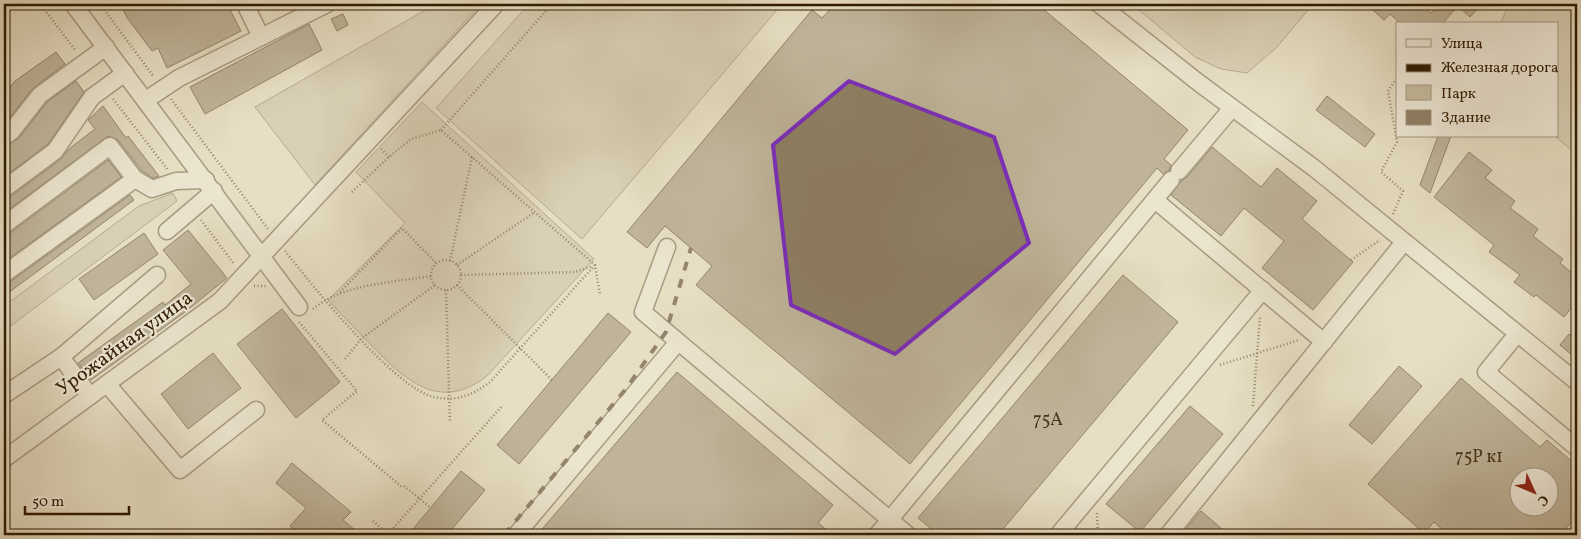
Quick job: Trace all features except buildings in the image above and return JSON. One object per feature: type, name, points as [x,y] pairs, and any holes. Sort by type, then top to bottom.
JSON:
[{"type":"street","points":[[73,4],[262,254],[302,311]]},
{"type":"street","points":[[245,4],[261,37]]},
{"type":"street","points":[[146,100],[179,78],[327,4]]},
{"type":"street","name":"Урожайная улица","points":[[4,459],[220,301],[276,240],[342,186],[496,4]]},
{"type":"street","points":[[1099,4],[1232,108],[1314,168],[1383,233],[1404,242],[1577,382]]},
{"type":"street","points":[[4,137],[11,132],[40,95],[106,47]]},
{"type":"street","points":[[4,189],[55,151],[92,97],[125,73]]},
{"type":"street","points":[[877,535],[1232,108]]},
{"type":"street","points":[[4,225],[110,146],[135,179],[152,190],[176,181],[210,185]]},
{"type":"street","points":[[4,274],[135,179]]},
{"type":"street","points":[[167,231],[194,211],[210,185]]},
{"type":"street","points":[[1155,200],[1324,342]]},
{"type":"street","points":[[1168,535],[1404,242]]},
{"type":"street","points":[[667,247],[643,312],[908,535]]},
{"type":"street","points":[[4,395],[61,357],[157,275]]},
{"type":"street","points":[[1058,535],[1263,290]]},
{"type":"street","points":[[1517,334],[1486,372],[1577,448]]},
{"type":"street","points":[[516,535],[678,342]]},
{"type":"street","points":[[61,357],[90,396]]},
{"type":"street","points":[[107,384],[180,470],[256,410]]},
{"type":"path","points":[[40,4],[85,62]]},
{"type":"path","points":[[100,4],[276,240],[324,300],[405,383],[432,397],[448,399],[464,397],[478,391],[490,382],[521,349],[595,265]]},
{"type":"path","points":[[342,186],[389,157],[411,139],[441,130],[552,4]]},
{"type":"path","points":[[1396,79],[1388,90],[1396,136]]},
{"type":"path","points":[[105,88],[176,181]]},
{"type":"path","points":[[441,130],[595,265],[600,295]]},
{"type":"path","points":[[1351,260],[1383,233],[1403,191],[1381,172],[1397,142],[1396,138]]},
{"type":"path","points":[[450,261],[472,157]]},
{"type":"path","points":[[194,211],[251,286],[268,286]]},
{"type":"path","points":[[457,265],[535,212]]},
{"type":"path","points":[[340,292],[402,228],[437,264]]},
{"type":"path","points":[[1383,233],[1387,246]]},
{"type":"path","points":[[437,264],[450,261],[457,265],[461,275],[457,285],[446,290]]},
{"type":"path","points":[[437,264],[432,276],[436,285],[446,290]]},
{"type":"path","points":[[461,275],[575,272],[595,265]]},
{"type":"path","points":[[430,508],[322,420],[358,391],[302,311],[340,292],[432,276]]},
{"type":"path","points":[[345,359],[362,338],[436,285]]},
{"type":"path","points":[[457,285],[552,380]]},
{"type":"path","points":[[446,290],[450,423]]},
{"type":"path","points":[[1251,432],[1263,290]]},
{"type":"path","points":[[1193,374],[1307,337],[1324,342]]},
{"type":"path","points":[[373,521],[388,534],[503,406]]},
{"type":"highlighted area","points":[[849,81],[994,137],[1029,243],[895,354],[791,305],[773,145]]},
{"type":"green space","points":[[436,4],[481,4],[315,185],[255,107]]},
{"type":"green space","points":[[529,4],[782,4],[582,239],[436,108]]},
{"type":"green space","points":[[1132,4],[1313,4],[1277,47],[1247,73],[1221,69],[1195,57]]},
{"type":"green space","points":[[1509,4],[1577,4],[1577,155],[1557,138],[1558,22],[1501,22]]},
{"type":"green space","points":[[422,102],[594,259],[488,375],[471,386],[456,391],[441,392],[413,382],[387,361],[328,300],[405,223],[356,172]]},
{"type":"green space","points":[[173,193],[177,201],[4,331],[4,306],[139,206]]},
{"type":"railway","points":[[504,535],[625,390],[666,332],[691,248]]}]
